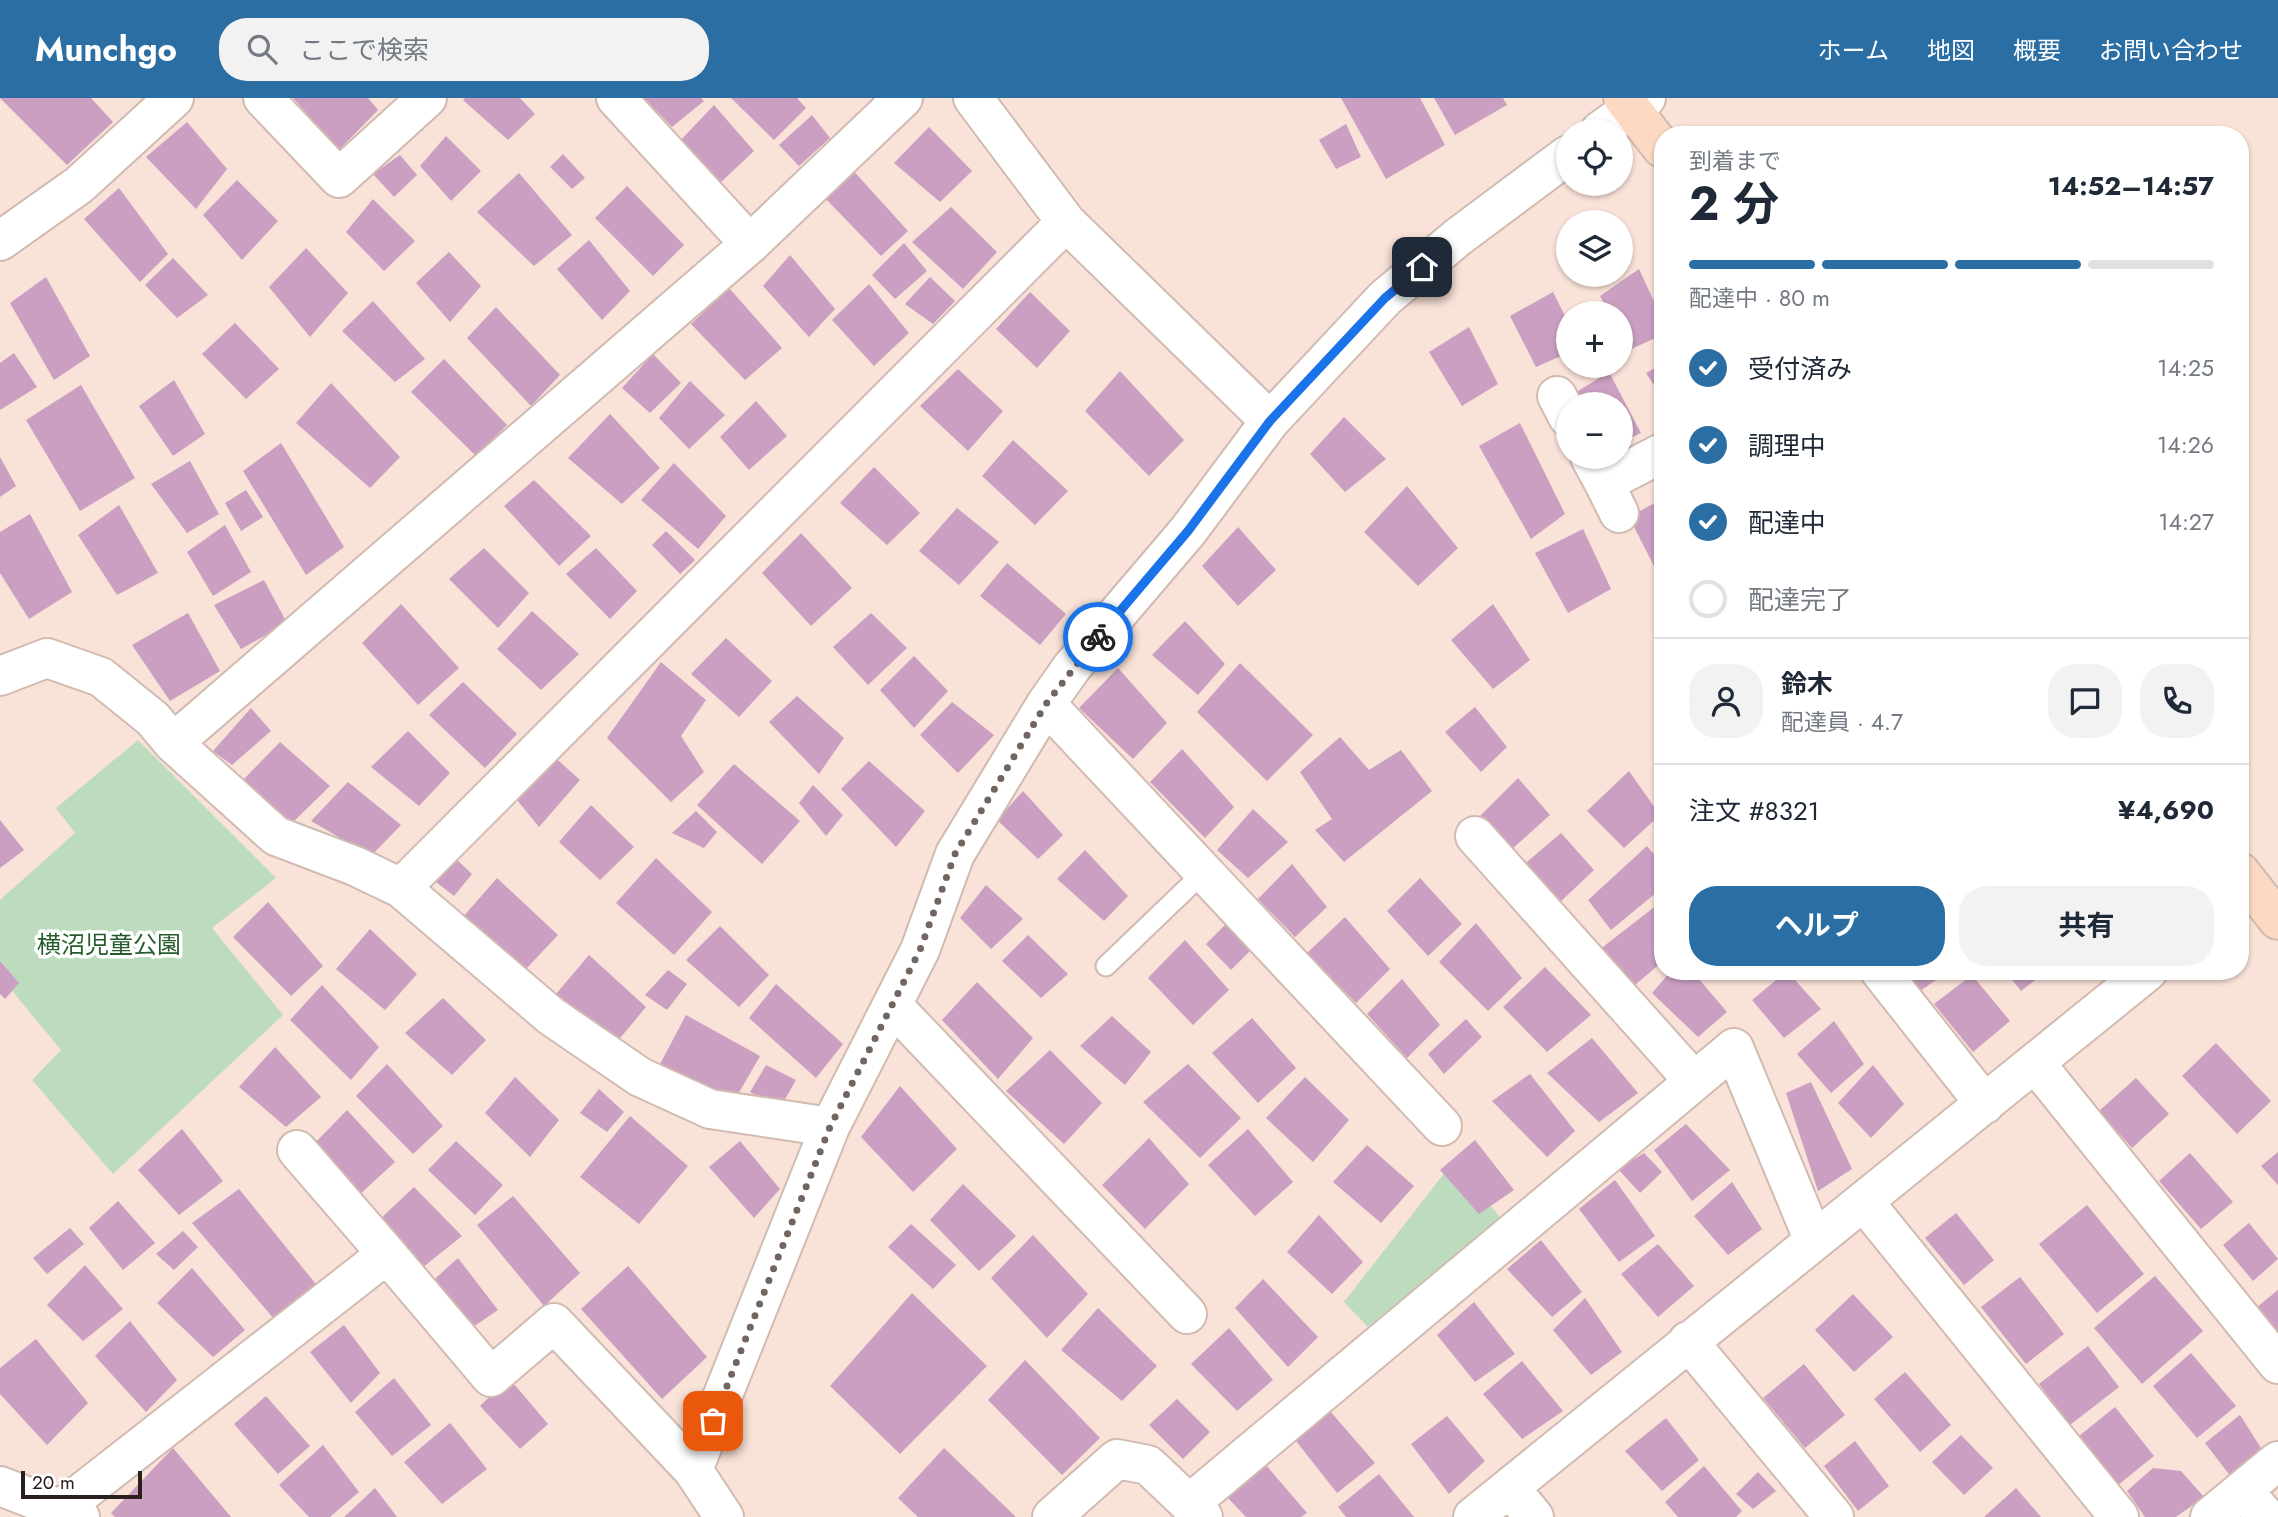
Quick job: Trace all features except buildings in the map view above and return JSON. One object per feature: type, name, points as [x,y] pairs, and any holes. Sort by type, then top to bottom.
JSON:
[{"type":"main road","points":[[1633,101],[1654,135]]},
{"type":"main road","points":[[2249,890],[2278,920]]},
{"type":"street","points":[[263,98],[339,178],[427,98]]},
{"type":"street","points":[[616,98],[750,244]]},
{"type":"street","points":[[972,98],[1066,222],[1270,421]]},
{"type":"street","points":[[1613,119],[1633,101]]},
{"type":"street","points":[[0,242],[79,185],[156,104]]},
{"type":"street","points":[[173,743],[750,244],[883,105]]},
{"type":"street","points":[[693,1470],[830,1127],[920,950],[955,854],[1046,704],[1072,667],[1188,531],[1270,421],[1385,298],[1458,237],[1556,164]]},
{"type":"street","points":[[401,888],[1066,222]]},
{"type":"street","points":[[1604,484],[1654,457]]},
{"type":"street","points":[[0,676],[47,658],[101,677],[153,719],[173,743],[276,836],[355,866],[401,888],[551,1016],[640,1077],[710,1109],[830,1127]]},
{"type":"street","points":[[1046,704],[1442,1126]]},
{"type":"street","points":[[1475,836],[1695,1081]]},
{"type":"street","points":[[1887,980],[1985,1104]]},
{"type":"street","points":[[1473,1517],[1688,1340],[1864,1202],[2137,980]]},
{"type":"street","points":[[893,1006],[1187,1314]]},
{"type":"street","points":[[1052,1517],[1117,1459],[1148,1465],[1196,1511],[1734,1048],[1814,1241]]},
{"type":"street","points":[[2035,1063],[2278,1364]]},
{"type":"street","points":[[297,1150],[491,1377],[554,1324],[693,1470],[724,1517]]},
{"type":"street","points":[[1864,1202],[2119,1517]]},
{"type":"street","points":[[0,1486],[71,1513],[387,1254]]},
{"type":"street","points":[[1688,1340],[1834,1517]]},
{"type":"street","points":[[2210,1517],[2254,1504],[2278,1461]]},
{"type":"street","points":[[1510,1488],[1534,1517]]},
{"type":"lane","points":[[1106,966],[1204,872]]},
{"type":"green space","name":"横沼児童公園","points":[[138,740],[276,878],[212,928],[283,1015],[113,1174],[32,1080],[61,1050],[0,976],[0,900],[75,833],[56,808]]},
{"type":"green space","points":[[1453,1162],[1500,1217],[1368,1327],[1344,1302]]},
{"type":"way so far","points":[[713,1421],[830,1127],[920,950],[955,854],[1046,704],[1072,667],[1098,637]]},
{"type":"route","points":[[1098,637],[1188,531],[1270,421],[1385,298],[1422,267]]}]
